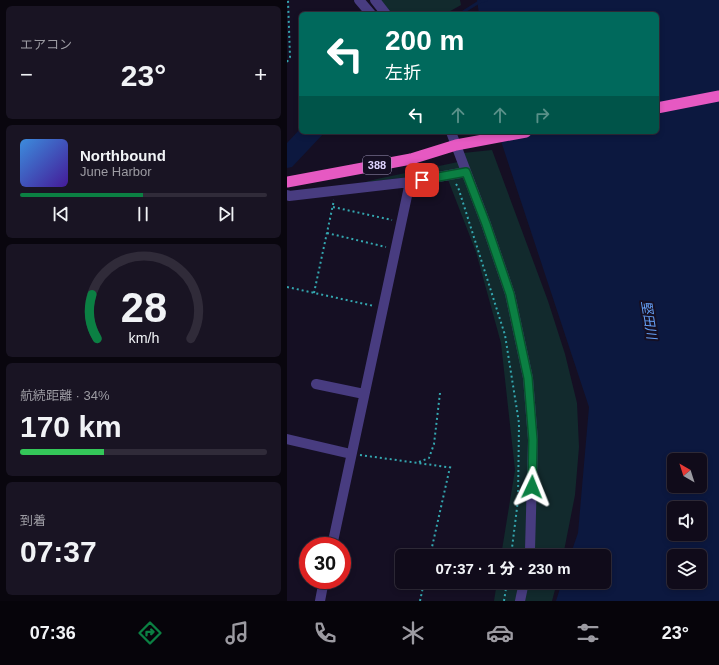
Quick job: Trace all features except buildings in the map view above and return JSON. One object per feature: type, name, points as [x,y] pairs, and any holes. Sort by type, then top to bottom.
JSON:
[{"type":"highway","points":[[659,108],[719,96]]},
{"type":"highway","name":"388","points":[[287,182],[411,159],[461,144],[515,134]]},
{"type":"street","points":[[359,0],[369,12]]},
{"type":"street","points":[[375,0],[384,12]]},
{"type":"street","points":[[453,134],[461,144],[466,172],[510,294],[528,378],[533,440],[530,549]]},
{"type":"street","points":[[287,195],[289,196],[410,182],[466,172]]},
{"type":"street","points":[[334,537],[410,182]]},
{"type":"street","points":[[316,384],[364,394]]},
{"type":"street","points":[[287,439],[351,454]]},
{"type":"street","points":[[320,601],[322,589]]},
{"type":"street","points":[[520,601],[522,589]]},
{"type":"path","points":[[287,62],[290,57],[288,0]]},
{"type":"path","points":[[445,176],[458,187],[505,335],[519,423],[518,500],[512,549]]},
{"type":"path","points":[[314,293],[333,207],[333,191]]},
{"type":"path","points":[[333,207],[401,222]]},
{"type":"path","points":[[327,233],[395,249]]},
{"type":"path","points":[[287,286],[383,308]]},
{"type":"path","points":[[417,463],[429,458],[433,444],[440,394]]},
{"type":"path","points":[[351,454],[454,468]]},
{"type":"path","points":[[432,549],[450,467]]},
{"type":"path","points":[[420,601],[423,589]]},
{"type":"path","points":[[504,601],[506,589]]},
{"type":"green space","points":[[378,0],[460,0],[461,5],[449,12],[388,12]]},
{"type":"green space","points":[[492,150],[548,301],[565,354],[577,403],[579,447],[575,495],[564,549],[502,549],[515,470],[501,343],[476,252],[445,172],[362,183],[458,162],[463,153]]},
{"type":"green space","points":[[496,589],[555,589],[552,601],[494,601]]},
{"type":"water","name":"堅田川","points":[[477,0],[719,0],[719,601],[556,601],[560,589],[611,589],[611,549],[572,549],[578,533],[589,407],[499,134],[659,134],[659,12],[479,12]]},
{"type":"water","points":[[299,130],[299,134],[323,134],[292,167],[287,168],[287,143]]},
{"type":"waterway","points":[[463,12],[479,2],[486,0]]},
{"type":"route","points":[[422,180],[466,172],[486,224],[510,294],[528,378],[533,440],[532,487]]}]
